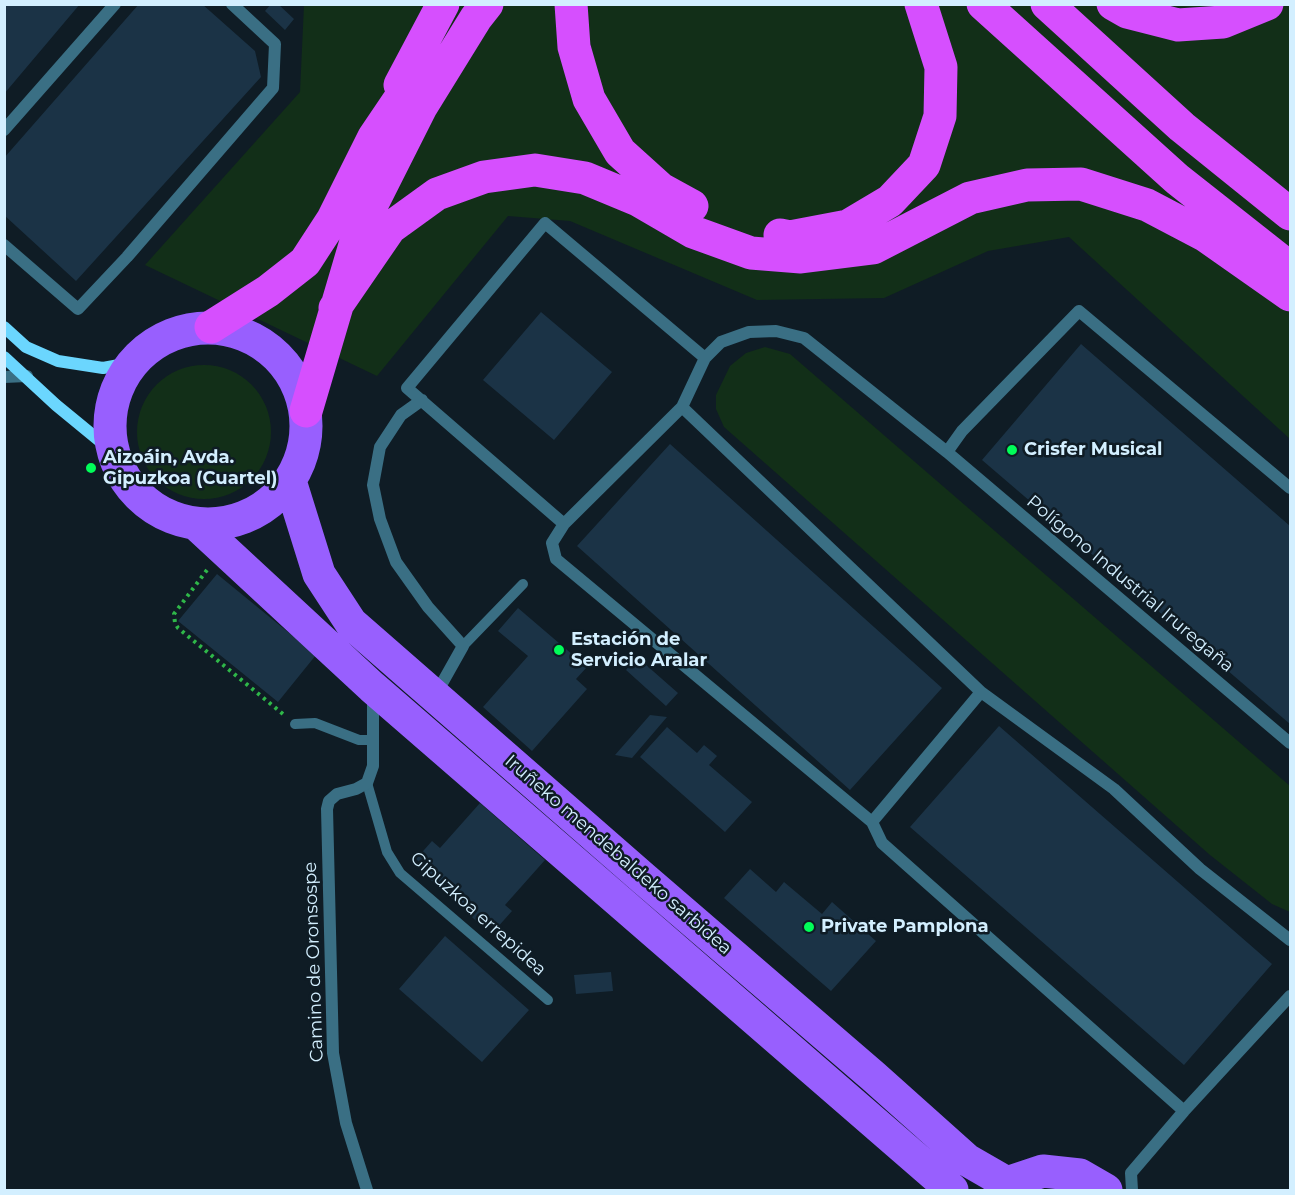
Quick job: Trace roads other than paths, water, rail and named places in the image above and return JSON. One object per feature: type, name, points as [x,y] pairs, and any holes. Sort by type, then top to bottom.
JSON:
[{"type":"highway","points":[[211,327],[268,291],[305,262],[333,219],[443,4]]},
{"type":"highway","points":[[374,137],[465,4]]},
{"type":"highway","points":[[306,411],[360,228],[421,107],[487,4]]},
{"type":"highway","points":[[571,4],[574,47],[589,99],[620,152],[661,189],[720,222],[790,237],[848,226],[890,201],[924,165],[940,116],[941,67],[921,4]]},
{"type":"highway","points":[[983,4],[1177,179],[1290,268]]},
{"type":"highway","points":[[1047,4],[1182,127],[1290,214]]},
{"type":"highway","points":[[1113,4],[1127,12],[1178,25],[1223,22],[1267,4]]},
{"type":"highway","points":[[335,308],[390,228],[437,194],[484,177],[535,170],[585,178],[638,200],[693,232],[752,253],[801,257],[873,248],[970,198],[1027,185],[1081,184],[1147,205],[1206,236],[1290,295]]},
{"type":"highway","points":[[211,327],[245,334],[274,352],[295,379],[306,411],[307,436],[301,460],[290,481],[272,501],[249,516],[223,524],[196,524],[167,516],[143,500],[124,478],[112,451],[109,423],[114,396],[130,363],[149,347],[178,332],[211,327]]},
{"type":"highway","name":"Iruñeko mendebaldeko sarbidea","points":[[290,481],[319,573],[351,622],[967,1160],[1004,1187]]},
{"type":"highway","name":"Iruñeko mendebaldeko sarbidea","points":[[196,524],[372,687],[952,1191]]},
{"type":"highway","points":[[1004,1187],[1043,1172],[1080,1175],[1106,1191]]},
{"type":"main road","points":[[4,327],[26,347],[58,362],[103,368],[130,363]]},
{"type":"main road","points":[[4,357],[56,405],[112,451]]},
{"type":"street","points":[[4,130],[115,4]]},
{"type":"street","points":[[4,245],[78,309],[127,257],[273,88],[275,44],[240,7]]},
{"type":"street","points":[[564,524],[407,388],[545,223],[705,358]]},
{"type":"street","points":[[947,452],[962,431],[1079,311],[1290,488]]},
{"type":"street","name":"Polígono Industrial Iruregaña","points":[[1184,1111],[882,843],[872,822],[556,559],[552,543],[564,524],[681,407],[705,358],[721,342],[749,332],[776,331],[804,338],[947,452],[1290,743]]},
{"type":"street","points":[[4,377],[27,376]]},
{"type":"street","points":[[422,400],[401,414],[380,447],[373,485],[380,519],[396,562],[428,607],[463,646],[435,695]]},
{"type":"street","points":[[681,407],[981,692],[1114,789],[1200,869],[1290,940]]},
{"type":"street","name":"Gipuzkoa errepidea","points":[[367,783],[373,766],[372,687]]},
{"type":"street","points":[[872,822],[981,692]]},
{"type":"street","name":"Camino de Oronsospe","points":[[367,783],[356,789],[337,794],[328,801],[333,1053],[346,1124],[367,1191]]},
{"type":"street","points":[[1132,1191],[1131,1173],[1184,1111],[1290,996]]},
{"type":"lane","points":[[463,646],[523,584]]},
{"type":"lane","points":[[295,724],[315,723],[359,740],[374,740]]},
{"type":"lane","name":"Gipuzkoa errepidea","points":[[367,783],[387,852],[400,873],[548,1000]]},
{"type":"place","name":"Crisfer Musical","points":[[1012,450]]},
{"type":"place","name":"Aizoáin, Avda. Gipuzkoa (Cuartel)","points":[[91,468]]},
{"type":"place","name":"Estación de Servicio Aralar","points":[[559,650]]},
{"type":"place","name":"Private Pamplona","points":[[809,927]]}]
